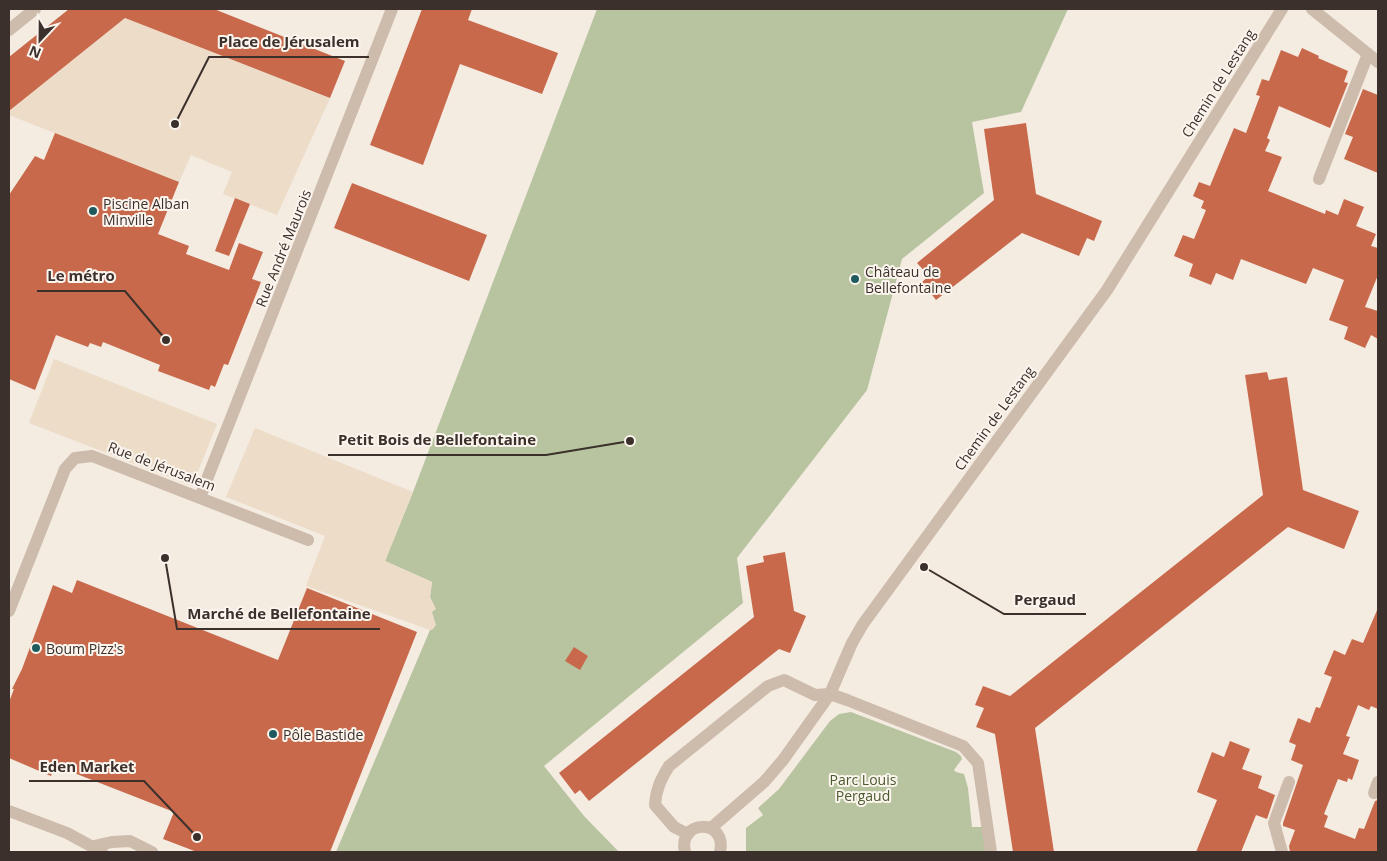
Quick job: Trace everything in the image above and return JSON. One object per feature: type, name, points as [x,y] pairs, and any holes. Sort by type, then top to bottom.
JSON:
[{"type":"street","points":[[9,30],[35,9]]},
{"type":"street","name":"Rue André Maurois","points":[[200,497],[339,148],[392,9]]},
{"type":"street","name":"Chemin de Lestang","points":[[711,828],[764,782],[783,760],[830,694],[852,643],[867,617],[1107,290],[1282,9]]},
{"type":"street","points":[[1312,9],[1373,58],[1319,179]]},
{"type":"street","name":"Rue de Jérusalem","points":[[9,611],[65,469],[76,458],[92,456],[308,540]]},
{"type":"street","points":[[688,834],[674,827],[655,805],[656,792],[669,766],[768,686],[784,680],[815,695],[830,694],[963,746],[978,763],[991,852]]},
{"type":"street","points":[[1282,852],[1274,823],[1289,782]]},
{"type":"street","points":[[9,811],[66,833],[98,849],[112,842],[130,842],[152,852]]},
{"type":"street","points":[[683,850],[684,840],[688,834],[698,827],[711,828],[717,832],[722,845],[720,852]]},
{"type":"green space","points":[[597,9],[1068,9],[1021,112],[972,122],[984,193],[902,259],[867,390],[737,558],[743,603],[544,766],[584,816],[619,852],[336,852],[430,630],[433,629],[431,612],[435,609],[430,597],[432,582],[385,561]]},
{"type":"green space","name":"Parc Louis Pergaud","points":[[851,712],[956,752],[961,756],[962,759],[954,770],[964,774],[968,788],[972,827],[983,827],[986,852],[746,852],[746,828],[763,815],[758,808],[779,789],[830,721],[839,714]]},
{"type":"shaded area","points":[[125,18],[330,98],[277,215],[223,194],[232,172],[191,155],[179,182],[9,115],[9,111]]},
{"type":"shaded area","points":[[54,359],[217,424],[192,486],[29,423]]},
{"type":"shaded area","points":[[255,428],[413,492],[385,561],[432,582],[430,597],[436,609],[432,612],[436,625],[433,629],[430,630],[306,586],[325,536],[226,497]]},
{"type":"building","points":[[69,9],[214,9],[345,61],[330,98],[125,18],[9,111],[9,57]]},
{"type":"building","points":[[422,9],[472,9],[468,20],[558,53],[542,94],[460,64],[423,165],[370,145]]},
{"type":"building","points":[[1302,48],[1319,56],[1318,58],[1348,71],[1344,82],[1348,83],[1330,128],[1279,106],[1267,138],[1270,140],[1265,151],[1282,157],[1268,191],[1325,214],[1326,210],[1338,215],[1344,199],[1364,207],[1356,226],[1376,234],[1371,246],[1378,248],[1378,275],[1365,307],[1378,311],[1378,339],[1371,335],[1365,348],[1344,339],[1348,327],[1329,320],[1344,280],[1313,268],[1306,284],[1241,259],[1233,280],[1216,273],[1211,285],[1189,276],[1193,264],[1174,256],[1183,235],[1194,239],[1206,210],[1201,208],[1204,201],[1193,196],[1199,182],[1210,186],[1234,128],[1246,133],[1260,96],[1256,95],[1262,79],[1269,81],[1281,50],[1298,57]]},
{"type":"building","points":[[1363,89],[1378,95],[1378,173],[1344,159],[1353,137],[1345,134]]},
{"type":"building","points":[[1026,123],[1036,194],[1102,221],[1094,241],[1087,238],[1079,256],[1022,233],[936,300],[922,282],[929,276],[917,263],[994,200],[984,129]]},
{"type":"building","points":[[55,133],[179,182],[158,234],[189,246],[186,254],[229,270],[239,243],[263,252],[252,279],[261,282],[228,365],[224,364],[215,387],[211,385],[209,390],[158,371],[160,365],[103,342],[101,347],[90,343],[88,347],[56,335],[35,390],[9,379],[9,195],[35,156],[44,160]]},
{"type":"building","points":[[352,183],[487,235],[469,281],[334,228]]},
{"type":"building","points":[[235,198],[250,204],[229,256],[215,251]]},
{"type":"building","points":[[1267,372],[1269,380],[1287,377],[1303,490],[1359,511],[1344,549],[1288,527],[1035,728],[1054,852],[1013,852],[995,734],[976,727],[984,708],[975,705],[983,686],[1010,696],[1263,495],[1245,375]]},
{"type":"building","points":[[785,552],[794,611],[806,616],[790,653],[779,649],[589,801],[580,790],[575,794],[559,773],[754,617],[746,566],[764,562],[763,556]]},
{"type":"building","points":[[77,580],[278,660],[307,588],[417,632],[330,852],[197,852],[163,839],[174,812],[55,766],[51,776],[9,758],[9,702],[14,689],[12,689],[22,669],[53,585],[72,593]]},
{"type":"building","points":[[1378,608],[1378,709],[1371,706],[1369,710],[1358,705],[1346,736],[1350,737],[1343,754],[1359,760],[1352,780],[1348,778],[1347,782],[1338,779],[1324,814],[1328,816],[1324,827],[1355,839],[1359,828],[1364,829],[1375,801],[1378,800],[1378,852],[1290,852],[1289,846],[1295,830],[1283,826],[1283,823],[1303,765],[1291,760],[1296,745],[1289,742],[1298,718],[1310,723],[1316,707],[1320,708],[1332,677],[1324,674],[1334,650],[1345,655],[1352,639],[1363,643]]},
{"type":"building","points":[[574,647],[588,656],[580,670],[565,661]]},
{"type":"building","points":[[1230,741],[1250,749],[1242,769],[1262,776],[1258,788],[1275,795],[1267,819],[1256,815],[1241,852],[1196,852],[1217,800],[1197,792],[1212,752],[1224,757]]},
{"type":"place","name":"Place de Jérusalem","points":[[175,124]]},
{"type":"place","name":"Piscine Alban Minville","points":[[93,211]]},
{"type":"place","name":"Château de Bellefontaine","points":[[855,279]]},
{"type":"place","name":"Le métro","points":[[166,340]]},
{"type":"place","name":"Petit Bois de Bellefontaine","points":[[630,441]]},
{"type":"place","name":"Marché de Bellefontaine","points":[[165,558]]},
{"type":"place","name":"Pergaud","points":[[924,567]]},
{"type":"place","name":"Boum Pizz's","points":[[36,648]]},
{"type":"place","name":"Pôle Bastide","points":[[273,734]]},
{"type":"place","name":"Eden Market","points":[[197,837]]}]
